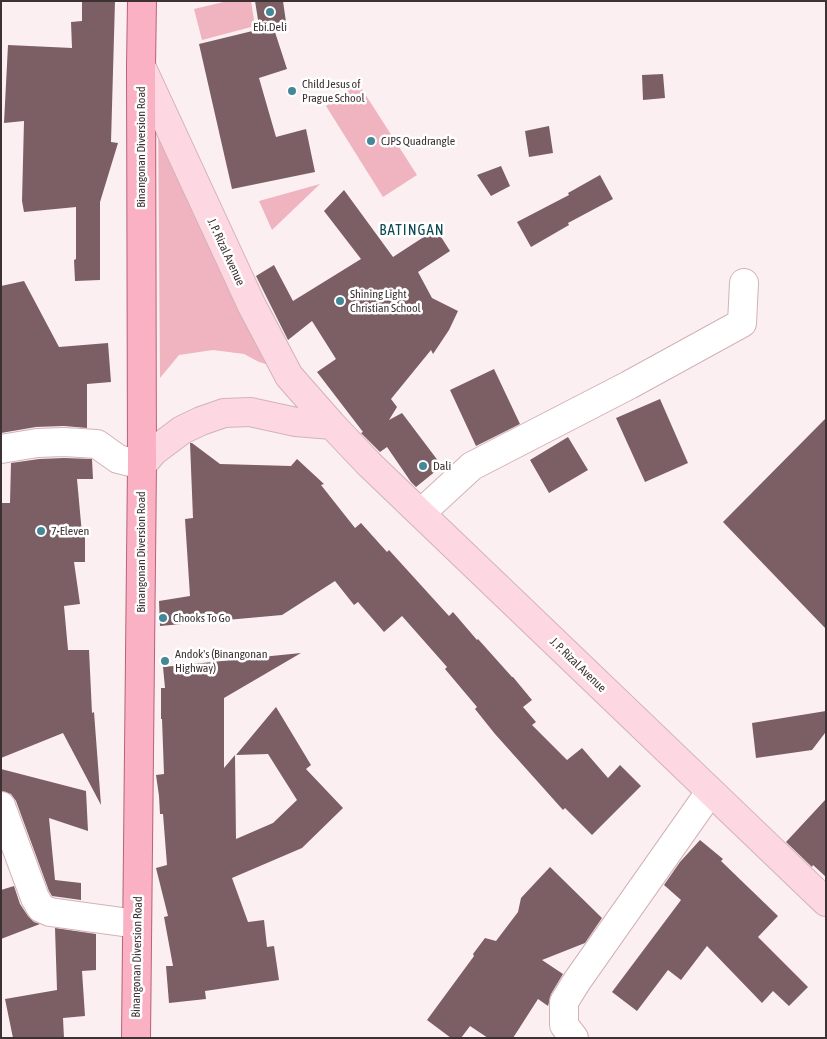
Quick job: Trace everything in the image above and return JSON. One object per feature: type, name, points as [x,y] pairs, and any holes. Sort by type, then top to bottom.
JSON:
[{"type":"main road","name":"Binangonan Diversion Road","points":[[136,1038],[142,466],[140,66],[142,1]]},
{"type":"main road","name":"J. P. Rizal Avenue","points":[[140,66],[261,323],[290,376],[332,425],[370,464],[826,902]]},
{"type":"main road","points":[[142,466],[154,451],[182,430],[201,421],[224,414],[250,412],[296,422],[332,425]]},
{"type":"street","points":[[421,513],[472,466],[629,384],[742,322],[744,283]]},
{"type":"street","points":[[1,449],[37,443],[97,444],[118,458],[142,466]]},
{"type":"street","points":[[574,1038],[564,1025],[564,1002],[576,981],[710,792]]},
{"type":"street","points":[[1,806],[35,898],[41,908],[50,912],[137,924]]},
{"type":"shaded area","points":[[228,1],[251,1],[255,26],[202,40],[194,9]]},
{"type":"shaded area","name":"CJPS Quadrangle","points":[[358,83],[417,175],[383,197],[326,106]]},
{"type":"shaded area","points":[[158,109],[286,370],[259,362],[244,354],[213,350],[179,355],[160,378]]},
{"type":"shaded area","points":[[320,184],[272,230],[259,201]]},
{"type":"building","points":[[82,1],[115,1],[111,142],[118,143],[100,202],[100,280],[75,281],[76,207],[24,212],[22,201],[24,121],[4,123],[8,45],[72,48],[71,22],[82,21]]},
{"type":"building","name":"Ebi.Deli","points":[[255,1],[283,1],[286,22],[259,26]]},
{"type":"building","points":[[273,26],[287,69],[259,78],[276,137],[306,129],[315,172],[232,189],[199,44]]},
{"type":"building","points":[[663,74],[665,98],[643,100],[642,75]]},
{"type":"building","points":[[549,126],[553,153],[529,157],[525,131]]},
{"type":"building","points":[[501,166],[510,186],[491,196],[477,175]]},
{"type":"building","points":[[600,175],[613,199],[568,223],[569,225],[531,247],[517,222],[569,195],[568,193]]},
{"type":"building","points":[[344,190],[393,257],[436,229],[450,251],[418,272],[432,298],[458,311],[449,330],[433,354],[431,350],[391,399],[397,407],[389,420],[402,413],[442,466],[416,487],[387,447],[380,452],[361,433],[363,432],[317,372],[336,359],[312,321],[288,340],[256,276],[274,265],[293,301],[361,259],[324,211]]},
{"type":"building","points":[[24,281],[59,347],[108,343],[111,382],[87,384],[87,428],[64,426],[36,427],[1,433],[1,286]]},
{"type":"building","points":[[494,369],[520,424],[476,446],[450,390]]},
{"type":"building","points":[[660,399],[688,463],[645,482],[616,418]]},
{"type":"building","points":[[826,418],[826,629],[723,522]]},
{"type":"building","points":[[568,437],[588,470],[549,493],[530,460]]},
{"type":"building","points":[[190,443],[220,464],[291,466],[297,459],[324,484],[321,485],[355,528],[361,523],[387,552],[389,550],[449,616],[453,612],[513,677],[532,700],[523,707],[536,722],[532,725],[567,760],[582,748],[608,778],[620,765],[641,786],[592,835],[565,808],[563,810],[495,734],[475,709],[477,707],[445,669],[447,667],[402,616],[384,632],[358,602],[354,605],[335,581],[282,615],[160,626],[159,601],[190,596],[185,519],[193,518]]},
{"type":"building","points":[[64,458],[92,459],[93,479],[77,479],[82,534],[85,534],[85,562],[74,562],[80,604],[64,606],[68,650],[89,650],[92,713],[94,712],[101,805],[63,733],[1,758],[1,503],[10,503],[11,463]]},
{"type":"building","points":[[301,653],[224,698],[224,768],[235,755],[236,839],[273,823],[297,800],[268,754],[236,755],[276,707],[311,765],[306,769],[343,808],[302,848],[232,878],[248,922],[264,920],[267,947],[274,946],[279,980],[205,991],[206,999],[169,1003],[166,966],[173,966],[164,917],[168,916],[156,868],[167,865],[163,814],[160,814],[156,775],[164,774],[161,719],[161,688],[165,688],[163,667]]},
{"type":"building","points":[[826,711],[825,733],[812,750],[756,758],[752,723]]},
{"type":"building","points":[[1,769],[86,791],[88,831],[49,818],[55,880],[81,883],[81,900],[52,896],[16,801],[11,794],[1,791]]},
{"type":"building","points":[[826,799],[826,877],[813,865],[812,867],[786,842]]},
{"type":"building","points":[[700,840],[723,859],[721,861],[778,916],[758,937],[808,987],[789,1006],[773,991],[762,1003],[707,946],[681,980],[668,970],[637,1011],[612,992],[681,900],[664,885],[680,862]]},
{"type":"building","points":[[550,867],[602,918],[585,943],[542,960],[563,974],[551,994],[548,1006],[538,999],[513,1038],[488,1038],[470,1026],[461,1038],[451,1038],[427,1020],[485,938],[496,941],[518,912],[521,898]]},
{"type":"building","points":[[14,886],[20,904],[28,916],[34,922],[40,924],[1,939],[1,890]]},
{"type":"building","points":[[55,928],[96,934],[96,970],[82,971],[85,1016],[63,1018],[64,1038],[13,1038],[5,999],[57,990]]},
{"type":"place","name":"Ebi.Deli","points":[[270,12]]},
{"type":"place","name":"Child Jesus of Prague School","points":[[292,91]]},
{"type":"place","name":"CJPS Quadrangle","points":[[371,141]]},
{"type":"place","name":"Shining Light Christian School","points":[[340,301]]},
{"type":"place","name":"Dali","points":[[423,466]]},
{"type":"place","name":"7-Eleven","points":[[41,531]]},
{"type":"place","name":"Chooks To Go","points":[[163,618]]},
{"type":"place","name":"Andok's (Binangonan Highway)","points":[[165,661]]},
{"type":"district","name":"BATINGAN","points":[[412,230]]}]
